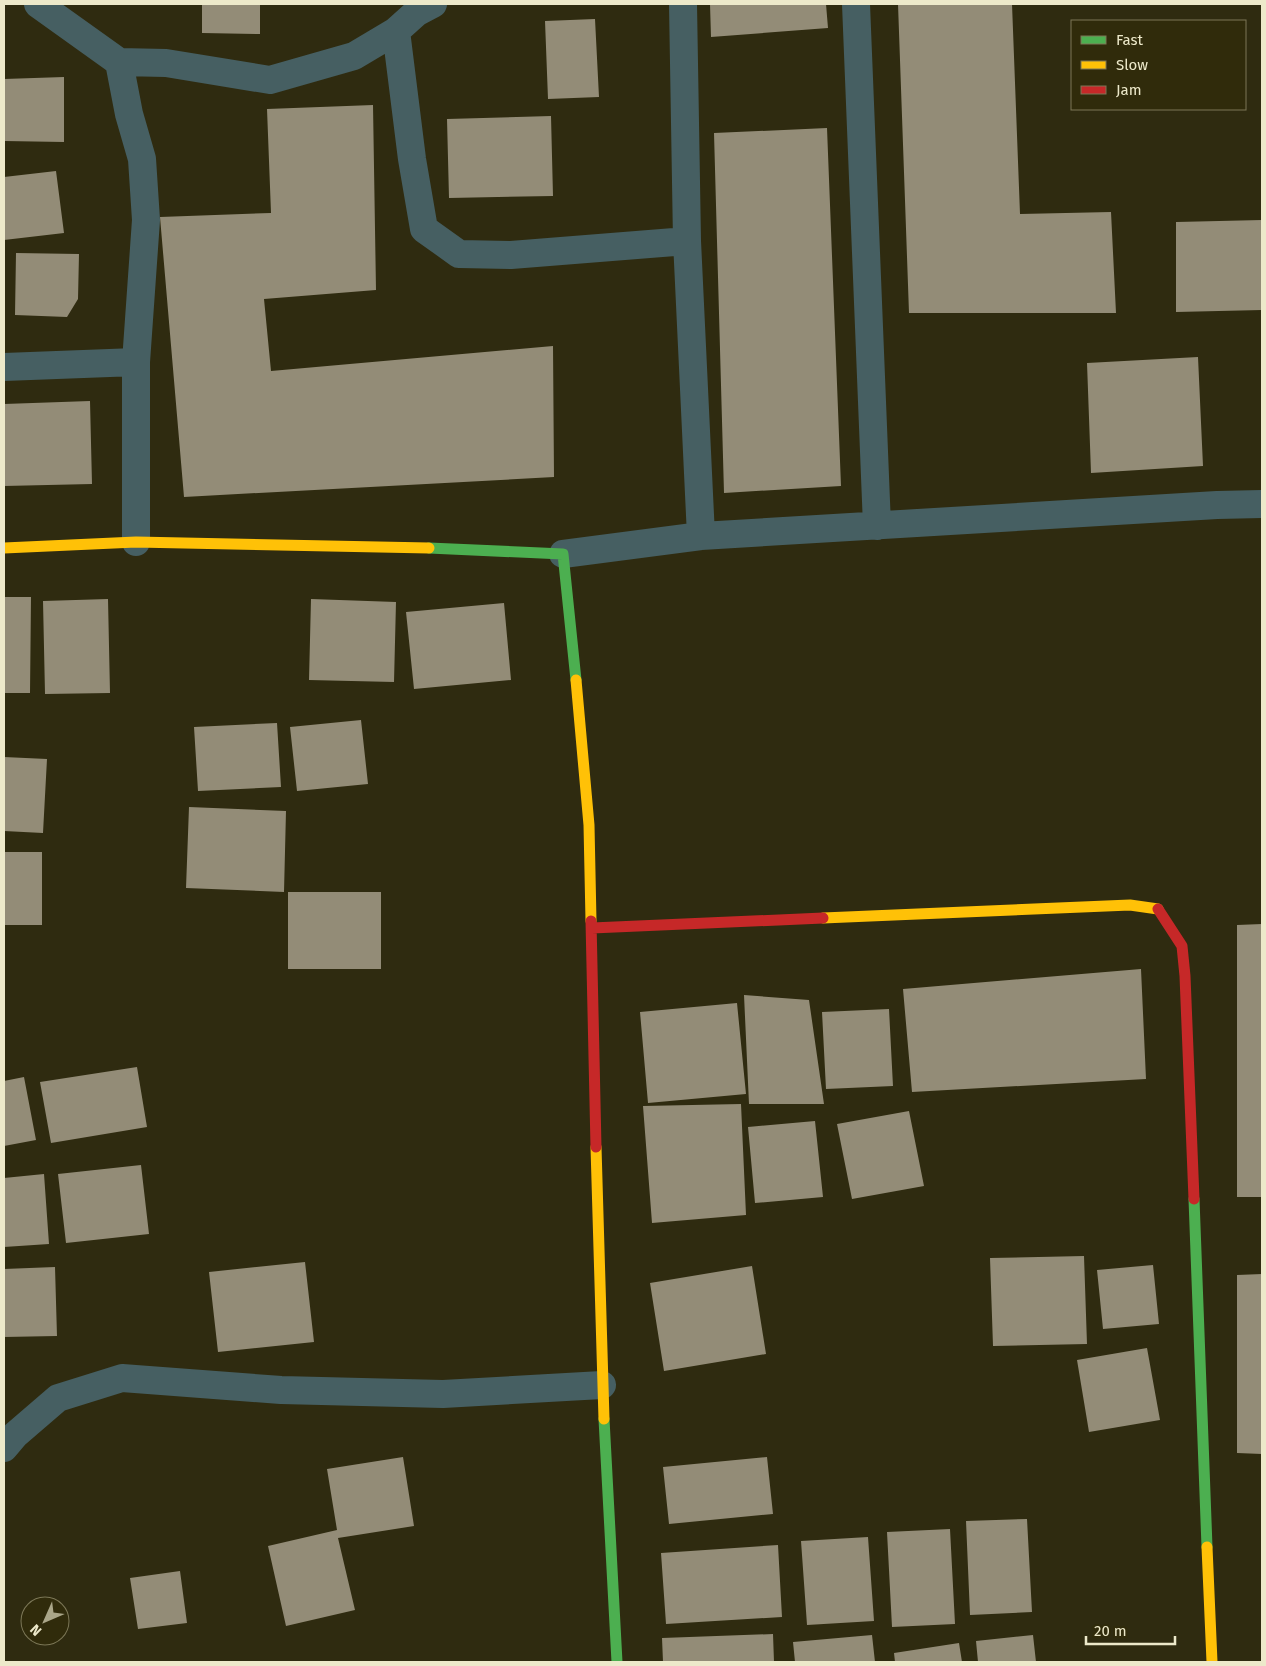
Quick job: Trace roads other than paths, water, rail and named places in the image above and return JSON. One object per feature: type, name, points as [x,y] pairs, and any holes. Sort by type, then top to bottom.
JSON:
[{"type":"street","points":[[38,4],[119,62],[166,63],[270,80],[354,56],[396,31],[416,14],[432,4]]},
{"type":"street","points":[[683,4],[687,241],[701,536]]},
{"type":"street","points":[[856,4],[877,526]]},
{"type":"street","points":[[396,31],[412,159],[424,229],[459,254],[511,255],[687,241]]},
{"type":"street","points":[[119,62],[129,114],[142,159],[146,220],[136,362],[136,542]]},
{"type":"street","points":[[4,367],[136,362]]},
{"type":"street","points":[[4,548],[136,542],[390,546],[563,554],[701,536],[1217,505],[1262,504]]},
{"type":"street","points":[[563,554],[571,618],[589,825],[602,1385],[616,1662]]},
{"type":"street","points":[[592,928],[1130,905],[1159,909],[1182,946],[1185,976],[1212,1662]]},
{"type":"street","points":[[4,1448],[14,1435],[58,1398],[122,1378],[281,1390],[443,1394],[602,1385]]}]
